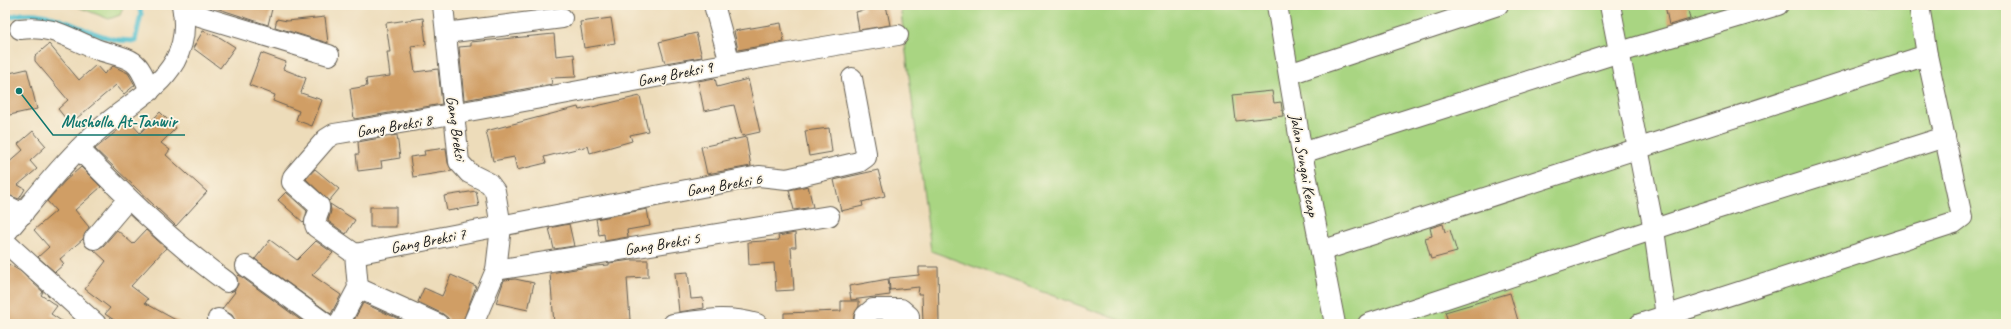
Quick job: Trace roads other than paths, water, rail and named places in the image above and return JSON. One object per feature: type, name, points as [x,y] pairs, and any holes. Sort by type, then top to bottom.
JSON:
[{"type":"street","name":"Gang Breksi","points":[[443,5],[453,115],[459,162],[468,173],[489,184],[495,191],[501,227],[496,270],[473,324]]},
{"type":"street","points":[[714,5],[730,63]]},
{"type":"street","name":"Jalan Sungai Kecap","points":[[1277,5],[1302,153],[1335,324]]},
{"type":"street","points":[[1289,74],[1498,5]]},
{"type":"street","points":[[1610,5],[1654,230],[1666,316]]},
{"type":"street","points":[[1302,153],[1620,52],[1778,5]]},
{"type":"street","points":[[1640,324],[1954,223],[1962,217],[1926,55],[1919,5]]},
{"type":"street","points":[[5,234],[79,149],[100,128],[150,91],[167,73],[182,46],[184,33],[183,8],[329,56]]},
{"type":"street","points":[[446,33],[562,18]]},
{"type":"street","points":[[20,29],[33,27],[49,29],[94,49],[133,61],[140,70],[150,91]]},
{"type":"street","name":"Gang Breksi 9","points":[[453,115],[730,63],[898,35]]},
{"type":"street","points":[[1321,251],[1926,55]]},
{"type":"street","name":"Gang Breksi 6","points":[[501,227],[759,176],[787,179],[859,162],[866,157],[866,153],[852,78]]},
{"type":"street","name":"Gang Breksi 8","points":[[356,254],[316,227],[315,221],[320,210],[319,206],[292,182],[293,177],[326,139],[334,134],[453,115]]},
{"type":"street","points":[[1368,324],[1654,230],[1945,137]]},
{"type":"street","points":[[79,149],[128,199],[192,257],[227,282]]},
{"type":"street","points":[[94,239],[128,199]]},
{"type":"street","points":[[5,205],[23,214]]},
{"type":"street","name":"Gang Breksi 5","points":[[496,270],[829,216]]},
{"type":"street","name":"Gang Breksi 7","points":[[356,254],[501,227]]},
{"type":"street","points":[[5,242],[96,324]]},
{"type":"street","points":[[339,324],[358,288],[356,254]]},
{"type":"street","points":[[246,266],[326,324]]},
{"type":"street","points":[[358,288],[438,324]]},
{"type":"street","points":[[864,324],[865,316],[873,309],[901,309],[909,316],[909,324]]},
{"type":"street","points":[[673,324],[713,318],[737,318],[757,324]]},
{"type":"waterway","points":[[5,19],[19,15],[32,14],[46,16],[113,39],[135,41],[141,14],[139,5]]},
{"type":"place","name":"Musholla At-Tanwir","points":[[19,91]]}]
